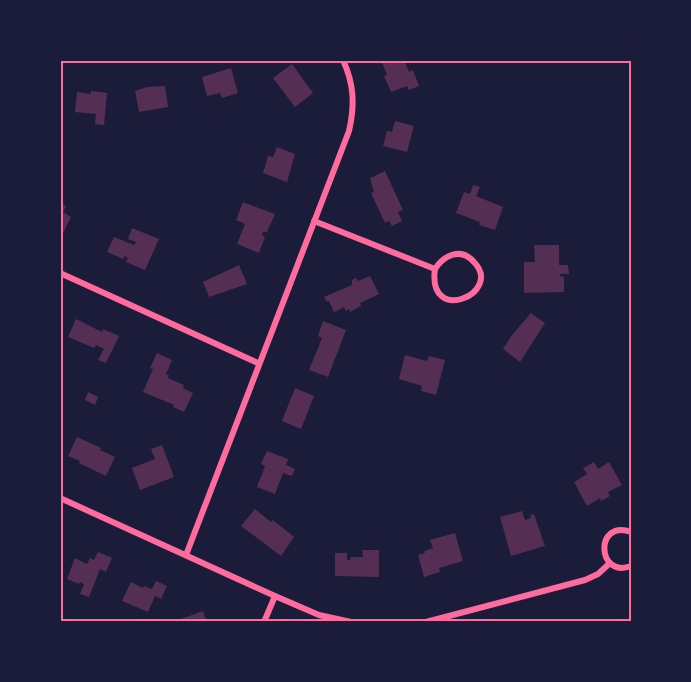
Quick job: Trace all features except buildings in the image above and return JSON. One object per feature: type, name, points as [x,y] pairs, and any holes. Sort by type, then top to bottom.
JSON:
[{"type":"street","points":[[186,555],[349,131],[354,110],[353,91],[343,60]]},
{"type":"street","points":[[314,221],[435,269]]},
{"type":"street","points":[[449,255],[466,256],[478,267],[479,284],[470,297],[460,301],[443,297],[436,289],[433,280],[435,269],[441,260],[449,255]]},
{"type":"street","points":[[60,273],[258,363]]},
{"type":"street","points":[[60,498],[319,615],[351,622]]},
{"type":"street","points":[[631,532],[618,530],[612,533],[606,540],[604,548],[610,563],[616,567],[631,566]]},
{"type":"street","points":[[426,622],[585,580],[598,574],[610,563]]},
{"type":"street","points":[[264,622],[275,596]]}]
